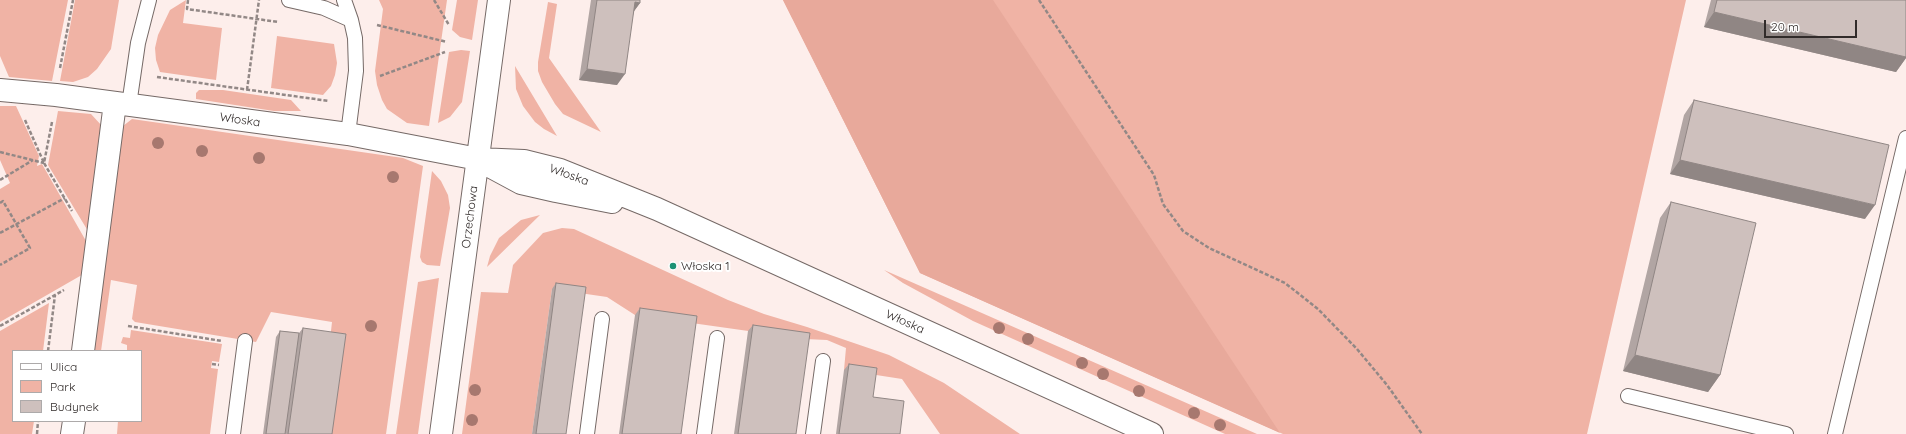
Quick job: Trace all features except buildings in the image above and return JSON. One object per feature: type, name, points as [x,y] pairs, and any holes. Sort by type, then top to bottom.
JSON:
[{"type":"street","name":"Orzechowa","points":[[441,434],[499,0]]},
{"type":"street","name":"Włoska","points":[[0,90],[12,90],[348,134],[478,159],[521,183],[556,191],[657,209],[1152,434]]},
{"type":"street","points":[[83,350],[96,250],[122,104]]},
{"type":"street","points":[[72,434],[74,422]]},
{"type":"lane","points":[[122,104],[133,74],[138,43],[148,0]]},
{"type":"lane","points":[[289,0],[324,8],[351,20]]},
{"type":"lane","points":[[344,0],[355,38],[354,86],[348,134]]},
{"type":"lane","points":[[1835,434],[1906,138]]},
{"type":"lane","points":[[587,434],[602,319]]},
{"type":"lane","points":[[704,434],[717,338]]},
{"type":"lane","points":[[233,434],[244,343]]},
{"type":"lane","points":[[813,434],[824,361]]},
{"type":"lane","points":[[1628,396],[1786,434]]},
{"type":"path","points":[[59,74],[73,0]]},
{"type":"path","points":[[188,0],[186,9],[279,22]]},
{"type":"path","points":[[247,90],[259,0]]},
{"type":"path","points":[[434,0],[449,25]]},
{"type":"path","points":[[1039,0],[1154,175],[1163,204],[1183,231],[1209,248],[1285,284],[1318,309],[1357,349],[1387,385],[1422,434]]},
{"type":"path","points":[[351,20],[446,42]]},
{"type":"path","points":[[354,86],[445,52]]},
{"type":"path","points":[[133,74],[352,104]]},
{"type":"path","points":[[23,114],[44,163],[96,250]]},
{"type":"path","points":[[44,163],[52,117]]},
{"type":"path","points":[[0,152],[44,163]]},
{"type":"path","points":[[0,180],[34,160]]},
{"type":"path","points":[[0,234],[65,198]]},
{"type":"path","points":[[0,203],[3,201],[30,248],[0,265]]},
{"type":"path","points":[[0,326],[93,273]]},
{"type":"path","points":[[48,350],[55,295]]},
{"type":"path","points":[[128,326],[244,343]]},
{"type":"path","points":[[36,434],[38,422]]},
{"type":"green space","points":[[0,0],[68,0],[52,81],[9,77],[0,56]]},
{"type":"green space","points":[[75,0],[119,0],[111,49],[97,69],[88,77],[73,82],[60,81]]},
{"type":"green space","points":[[186,0],[183,23],[222,28],[216,80],[160,72],[156,60],[155,48],[158,35],[170,10]]},
{"type":"green space","points":[[379,0],[447,0],[429,126],[407,123],[387,109],[382,100],[377,85],[375,71],[383,9]]},
{"type":"green space","points":[[457,0],[478,0],[472,40],[460,37],[452,30]]},
{"type":"green space","points":[[783,0],[1686,0],[1587,434],[1283,434],[920,273]]},
{"type":"green space","points":[[548,2],[557,4],[549,58],[601,132],[563,114],[555,104],[542,82],[538,71],[538,62]]},
{"type":"green space","points":[[277,36],[334,44],[337,63],[335,75],[331,86],[323,95],[271,88]]},
{"type":"green space","points":[[461,50],[470,51],[462,102],[450,117],[438,123],[449,52]]},
{"type":"green space","points":[[515,66],[557,136],[535,122],[523,106],[516,89]]},
{"type":"green space","points":[[199,90],[223,90],[291,100],[301,111],[274,111],[196,99],[196,93]]},
{"type":"green space","points":[[0,106],[16,106],[39,156],[37,166],[42,164],[90,248],[87,272],[0,322],[0,189],[10,183],[0,160]]},
{"type":"green space","points":[[58,111],[91,114],[102,126],[91,236],[48,165]]},
{"type":"green space","points":[[132,119],[403,158],[423,166],[386,434],[328,434],[330,340],[332,322],[271,312],[256,342],[135,322],[132,319],[137,285],[111,280],[101,350],[91,350],[119,137],[123,126]]},
{"type":"green space","points":[[432,171],[441,181],[448,195],[450,208],[440,266],[427,265],[422,262],[420,257]]},
{"type":"green space","points":[[540,215],[487,267],[490,256],[499,238],[521,220]]},
{"type":"green space","points":[[562,228],[574,229],[728,300],[764,314],[889,355],[944,383],[1020,434],[940,434],[902,379],[844,370],[846,348],[827,340],[805,339],[635,315],[607,297],[552,289],[532,434],[462,434],[481,292],[508,293],[513,265],[543,233]]},
{"type":"green space","points":[[884,270],[1257,434],[1225,434],[973,321],[903,283]]},
{"type":"green space","points":[[439,278],[418,434],[396,434],[418,282]]},
{"type":"green space","points":[[49,303],[43,350],[12,350],[12,422],[34,422],[32,434],[0,434],[0,331]]},
{"type":"green space","points":[[131,330],[222,344],[219,362],[212,361],[211,368],[218,369],[210,434],[117,434],[118,422],[142,422],[142,350],[127,350],[127,345],[121,343],[123,337],[130,338]]},
{"type":"shaded area","points":[[783,0],[993,0],[1280,433],[920,273]]},
{"type":"place","name":"Włoska 1","points":[[673,266]]}]
